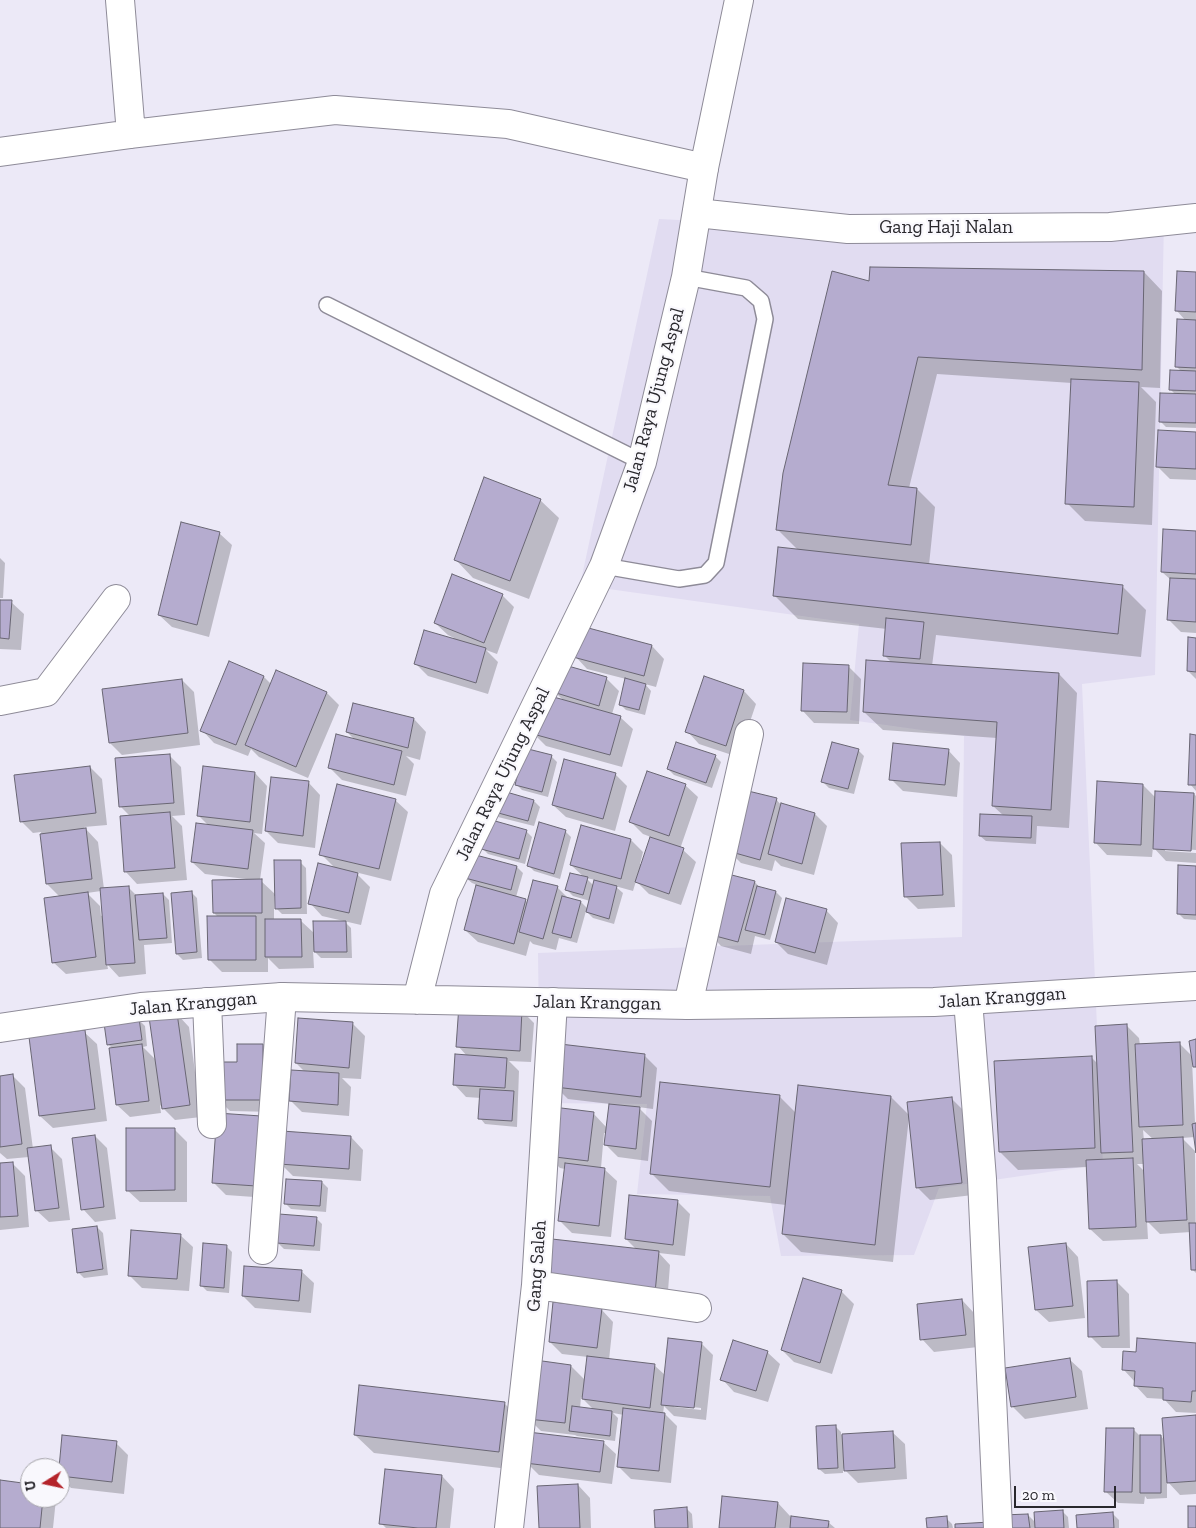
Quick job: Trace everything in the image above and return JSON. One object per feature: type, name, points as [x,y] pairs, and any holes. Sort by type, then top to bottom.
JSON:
[{"type":"street","points":[[120,0],[131,134]]},
{"type":"street","name":"Jalan Raya Ujung Aspal","points":[[417,1000],[444,894],[604,566],[642,462],[686,277],[704,168],[739,0]]},
{"type":"street","points":[[0,152],[131,134],[335,110],[508,124],[704,168]]},
{"type":"street","name":"Gang Haji Nalan","points":[[697,213],[848,228],[1110,227],[1196,218]]},
{"type":"street","points":[[0,700],[46,692],[116,599]]},
{"type":"street","points":[[688,1005],[749,734]]},
{"type":"street","name":"Jalan Kranggan","points":[[0,1028],[141,1007],[282,997],[688,1005],[934,1002],[1196,986]]},
{"type":"street","points":[[263,1250],[282,997]]},
{"type":"street","points":[[968,1000],[982,1179],[998,1528]]},
{"type":"street","points":[[207,1002],[212,1124]]},
{"type":"street","name":"Gang Saleh","points":[[509,1528],[536,1285],[554,1002]]},
{"type":"street","points":[[536,1285],[697,1308]]},
{"type":"lane","points":[[604,566],[679,579],[705,575],[716,563],[765,320],[761,301],[746,288],[686,277]]},
{"type":"lane","points":[[327,305],[642,462]]},
{"type":"shaded area","points":[[659,219],[1000,236],[1164,220],[1155,675],[1082,684],[1103,1164],[939,1188],[914,1255],[781,1256],[770,1196],[637,1194],[647,1104],[540,1103],[538,953],[962,937],[964,736],[850,720],[859,624],[580,585]]},
{"type":"building","points":[[870,267],[1144,271],[1142,370],[918,357],[888,485],[917,488],[911,545],[776,530],[783,473],[832,271],[869,281]]},
{"type":"building","points":[[1177,271],[1196,272],[1196,312],[1175,311]]},
{"type":"building","points":[[1177,319],[1196,320],[1196,368],[1175,367]]},
{"type":"building","points":[[1170,370],[1196,371],[1196,391],[1169,390]]},
{"type":"building","points":[[1071,379],[1139,382],[1134,507],[1065,504]]},
{"type":"building","points":[[1160,393],[1196,394],[1196,423],[1159,422]]},
{"type":"building","points":[[1158,430],[1196,432],[1196,469],[1156,467]]},
{"type":"building","points":[[484,477],[541,499],[510,581],[454,560]]},
{"type":"building","points":[[181,522],[220,532],[197,625],[158,615]]},
{"type":"building","points":[[1163,529],[1196,531],[1196,574],[1161,572]]},
{"type":"building","points":[[778,547],[1123,585],[1118,634],[773,596]]},
{"type":"building","points":[[452,574],[503,594],[484,643],[434,623]]},
{"type":"building","points":[[1170,578],[1196,579],[1196,622],[1167,620]]},
{"type":"building","points":[[0,600],[12,600],[9,639],[0,638]]},
{"type":"building","points":[[886,618],[924,622],[920,659],[883,656]]},
{"type":"building","points":[[581,626],[652,645],[644,676],[573,657]]},
{"type":"building","points":[[424,630],[486,648],[476,683],[414,664]]},
{"type":"building","points":[[1188,637],[1196,638],[1196,672],[1187,671]]},
{"type":"building","points":[[866,660],[1059,673],[1051,810],[992,806],[997,722],[863,712]]},
{"type":"building","points":[[229,661],[264,676],[236,745],[200,731]]},
{"type":"building","points":[[803,663],[849,665],[847,712],[801,711]]},
{"type":"building","points":[[561,664],[607,677],[599,706],[553,692]]},
{"type":"building","points":[[276,670],[327,692],[296,767],[245,745]]},
{"type":"building","points":[[704,676],[744,690],[726,746],[685,732]]},
{"type":"building","points":[[625,678],[646,684],[639,710],[619,705]]},
{"type":"building","points":[[182,679],[188,733],[109,743],[102,689]]},
{"type":"building","points":[[543,694],[621,716],[610,755],[533,734]]},
{"type":"building","points":[[353,703],[414,718],[408,748],[346,732]]},
{"type":"building","points":[[336,734],[402,751],[394,785],[328,768]]},
{"type":"building","points":[[1190,734],[1196,735],[1196,785],[1188,785]]},
{"type":"building","points":[[676,742],[716,755],[706,783],[667,769]]},
{"type":"building","points":[[832,742],[859,749],[848,789],[821,782]]},
{"type":"building","points":[[893,743],[949,749],[945,785],[889,780]]},
{"type":"building","points":[[524,748],[552,755],[542,792],[515,785]]},
{"type":"building","points":[[170,754],[174,803],[119,807],[115,758]]},
{"type":"building","points":[[564,759],[616,773],[603,819],[552,805]]},
{"type":"building","points":[[90,766],[96,813],[20,822],[14,775]]},
{"type":"building","points":[[203,766],[255,772],[250,822],[197,816]]},
{"type":"building","points":[[647,771],[686,784],[669,836],[629,822]]},
{"type":"building","points":[[271,777],[309,781],[303,836],[265,831]]},
{"type":"building","points":[[1097,781],[1143,784],[1141,845],[1094,843]]},
{"type":"building","points":[[337,784],[396,799],[379,869],[319,855]]},
{"type":"building","points":[[496,789],[534,800],[528,821],[491,811]]},
{"type":"building","points":[[744,790],[777,798],[760,860],[728,851]]},
{"type":"building","points":[[1155,791],[1194,793],[1191,851],[1153,849]]},
{"type":"building","points":[[781,803],[815,813],[802,864],[768,854]]},
{"type":"building","points":[[170,812],[175,868],[124,872],[120,816]]},
{"type":"building","points":[[980,814],[1032,816],[1031,838],[979,836]]},
{"type":"building","points":[[488,819],[527,830],[519,859],[481,849]]},
{"type":"building","points":[[539,822],[566,830],[554,874],[527,866]]},
{"type":"building","points":[[196,823],[253,830],[248,869],[191,862]]},
{"type":"building","points":[[581,825],[631,839],[621,879],[570,865]]},
{"type":"building","points":[[86,828],[92,879],[46,884],[40,834]]},
{"type":"building","points":[[650,837],[684,848],[669,894],[635,882]]},
{"type":"building","points":[[940,842],[943,895],[904,897],[901,843]]},
{"type":"building","points":[[472,854],[517,866],[511,890],[465,878]]},
{"type":"building","points":[[274,860],[301,860],[301,908],[275,909]]},
{"type":"building","points":[[318,863],[358,873],[349,913],[308,904]]},
{"type":"building","points":[[1178,865],[1196,866],[1196,915],[1177,914]]},
{"type":"building","points":[[570,873],[588,877],[583,895],[565,890]]},
{"type":"building","points":[[724,873],[755,881],[738,942],[708,934]]},
{"type":"building","points":[[262,879],[262,913],[213,913],[212,880]]},
{"type":"building","points":[[533,880],[558,886],[543,939],[519,932]]},
{"type":"building","points":[[594,880],[617,886],[609,919],[586,912]]},
{"type":"building","points":[[476,885],[526,899],[514,944],[464,930]]},
{"type":"building","points":[[129,886],[135,963],[106,965],[100,888]]},
{"type":"building","points":[[757,886],[776,891],[765,935],[745,930]]},
{"type":"building","points":[[192,891],[197,952],[176,954],[171,893]]},
{"type":"building","points":[[88,892],[96,957],[52,963],[44,898]]},
{"type":"building","points":[[163,893],[167,938],[139,940],[135,895]]},
{"type":"building","points":[[562,896],[581,901],[571,938],[552,933]]},
{"type":"building","points":[[786,898],[827,909],[815,953],[775,942]]},
{"type":"building","points":[[207,916],[256,916],[256,960],[208,960]]},
{"type":"building","points":[[265,919],[301,919],[302,957],[265,957]]},
{"type":"building","points":[[313,921],[346,921],[347,952],[314,952]]},
{"type":"building","points":[[459,1005],[522,1010],[520,1051],[456,1047]]},
{"type":"building","points":[[177,1013],[190,1105],[162,1109],[149,1017]]},
{"type":"building","points":[[139,1018],[142,1040],[107,1045],[104,1023]]},
{"type":"building","points":[[298,1018],[353,1022],[349,1068],[295,1063]]},
{"type":"building","points":[[1127,1024],[1133,1152],[1101,1153],[1095,1026]]},
{"type":"building","points":[[85,1030],[95,1109],[39,1116],[29,1037]]},
{"type":"building","points":[[1196,1039],[1196,1067],[1193,1067],[1189,1041]]},
{"type":"building","points":[[1180,1042],[1183,1125],[1139,1127],[1135,1044]]},
{"type":"building","points":[[142,1044],[149,1101],[116,1105],[109,1048]]},
{"type":"building","points":[[237,1044],[263,1044],[263,1100],[216,1100],[216,1062],[237,1062]]},
{"type":"building","points":[[560,1044],[645,1054],[641,1097],[555,1087]]},
{"type":"building","points":[[455,1054],[507,1058],[505,1088],[453,1085]]},
{"type":"building","points":[[1092,1056],[1095,1148],[999,1152],[994,1061]]},
{"type":"building","points":[[291,1070],[339,1073],[338,1105],[289,1101]]},
{"type":"building","points":[[13,1074],[22,1144],[0,1147],[0,1076]]},
{"type":"building","points":[[660,1082],[780,1095],[770,1187],[650,1174]]},
{"type":"building","points":[[798,1085],[891,1096],[875,1245],[782,1234]]},
{"type":"building","points":[[480,1089],[514,1091],[512,1121],[478,1119]]},
{"type":"building","points":[[952,1097],[962,1183],[916,1188],[907,1102]]},
{"type":"building","points":[[609,1104],[640,1107],[636,1149],[604,1145]]},
{"type":"building","points":[[553,1107],[594,1112],[588,1161],[547,1156]]},
{"type":"building","points":[[217,1113],[261,1116],[256,1186],[212,1183]]},
{"type":"building","points":[[1196,1123],[1196,1153],[1192,1124]]},
{"type":"building","points":[[126,1128],[175,1128],[175,1190],[126,1191]]},
{"type":"building","points":[[282,1131],[351,1136],[349,1169],[279,1164]]},
{"type":"building","points":[[95,1135],[104,1207],[81,1210],[72,1138]]},
{"type":"building","points":[[1183,1137],[1187,1220],[1146,1222],[1142,1139]]},
{"type":"building","points":[[51,1145],[59,1208],[35,1211],[27,1148]]},
{"type":"building","points":[[1133,1158],[1136,1227],[1089,1229],[1086,1160]]},
{"type":"building","points":[[13,1162],[18,1216],[0,1217],[0,1163]]},
{"type":"building","points":[[565,1163],[605,1168],[599,1226],[558,1221]]},
{"type":"building","points":[[286,1179],[322,1181],[320,1206],[284,1204]]},
{"type":"building","points":[[629,1195],[678,1200],[673,1245],[625,1239]]},
{"type":"building","points":[[279,1214],[317,1217],[314,1246],[277,1243]]},
{"type":"building","points":[[1189,1223],[1196,1223],[1196,1270],[1191,1270]]},
{"type":"building","points":[[97,1226],[103,1269],[77,1273],[72,1229]]},
{"type":"building","points":[[131,1230],[181,1234],[177,1279],[128,1276]]},
{"type":"building","points":[[543,1238],[659,1251],[655,1293],[539,1280]]},
{"type":"building","points":[[203,1243],[227,1245],[224,1288],[200,1286]]},
{"type":"building","points":[[1066,1243],[1073,1306],[1035,1310],[1028,1247]]},
{"type":"building","points":[[244,1266],[302,1270],[299,1301],[242,1296]]},
{"type":"building","points":[[803,1278],[842,1290],[820,1363],[781,1350]]},
{"type":"building","points":[[1117,1280],[1119,1336],[1088,1337],[1087,1281]]},
{"type":"building","points":[[962,1299],[966,1335],[920,1340],[917,1304]]},
{"type":"building","points":[[553,1302],[602,1308],[597,1348],[549,1342]]},
{"type":"building","points":[[668,1338],[702,1342],[694,1408],[661,1405]]},
{"type":"building","points":[[1137,1338],[1196,1343],[1196,1391],[1192,1391],[1191,1402],[1163,1400],[1163,1388],[1134,1386],[1135,1371],[1122,1370],[1123,1351],[1136,1352]]},
{"type":"building","points":[[733,1340],[768,1351],[756,1391],[720,1380]]},
{"type":"building","points":[[587,1356],[655,1364],[650,1408],[582,1399]]},
{"type":"building","points":[[1070,1358],[1076,1397],[1011,1407],[1005,1368]]},
{"type":"building","points":[[535,1360],[571,1365],[565,1423],[528,1419]]},
{"type":"building","points":[[359,1385],[505,1402],[499,1452],[354,1435]]},
{"type":"building","points":[[572,1406],[612,1411],[610,1436],[569,1431]]},
{"type":"building","points":[[623,1408],[665,1413],[659,1471],[617,1467]]},
{"type":"building","points":[[1196,1415],[1196,1481],[1167,1483],[1162,1418]]},
{"type":"building","points":[[836,1425],[838,1468],[818,1469],[816,1426]]},
{"type":"building","points":[[1106,1428],[1134,1428],[1132,1492],[1104,1492]]},
{"type":"building","points":[[893,1431],[895,1468],[844,1471],[842,1434]]},
{"type":"building","points":[[528,1432],[604,1441],[600,1472],[525,1463]]},
{"type":"building","points":[[62,1435],[117,1441],[112,1482],[70,1477],[70,1458],[60,1458]]},
{"type":"building","points":[[1140,1435],[1161,1435],[1161,1493],[1140,1493]]},
{"type":"building","points":[[385,1469],[442,1475],[436,1528],[379,1524]]},
{"type":"building","points":[[0,1480],[20,1483],[20,1508],[42,1508],[40,1528],[0,1528]]},
{"type":"building","points":[[578,1484],[580,1528],[539,1528],[537,1486]]},
{"type":"building","points":[[722,1496],[778,1502],[775,1528],[719,1528]]},
{"type":"building","points":[[1188,1506],[1196,1506],[1196,1528],[1188,1528]]},
{"type":"building","points":[[687,1507],[688,1528],[655,1528],[654,1510]]},
{"type":"building","points":[[1063,1510],[1064,1528],[1035,1528],[1034,1512]]},
{"type":"building","points":[[1113,1512],[1114,1528],[1077,1528],[1076,1515]]},
{"type":"building","points":[[1028,1514],[1030,1528],[1003,1528],[1002,1515]]},
{"type":"building","points":[[791,1516],[829,1521],[828,1528],[790,1528]]},
{"type":"building","points":[[947,1516],[948,1528],[927,1528],[926,1518]]},
{"type":"building","points":[[990,1522],[991,1528],[955,1528],[955,1524]]}]
